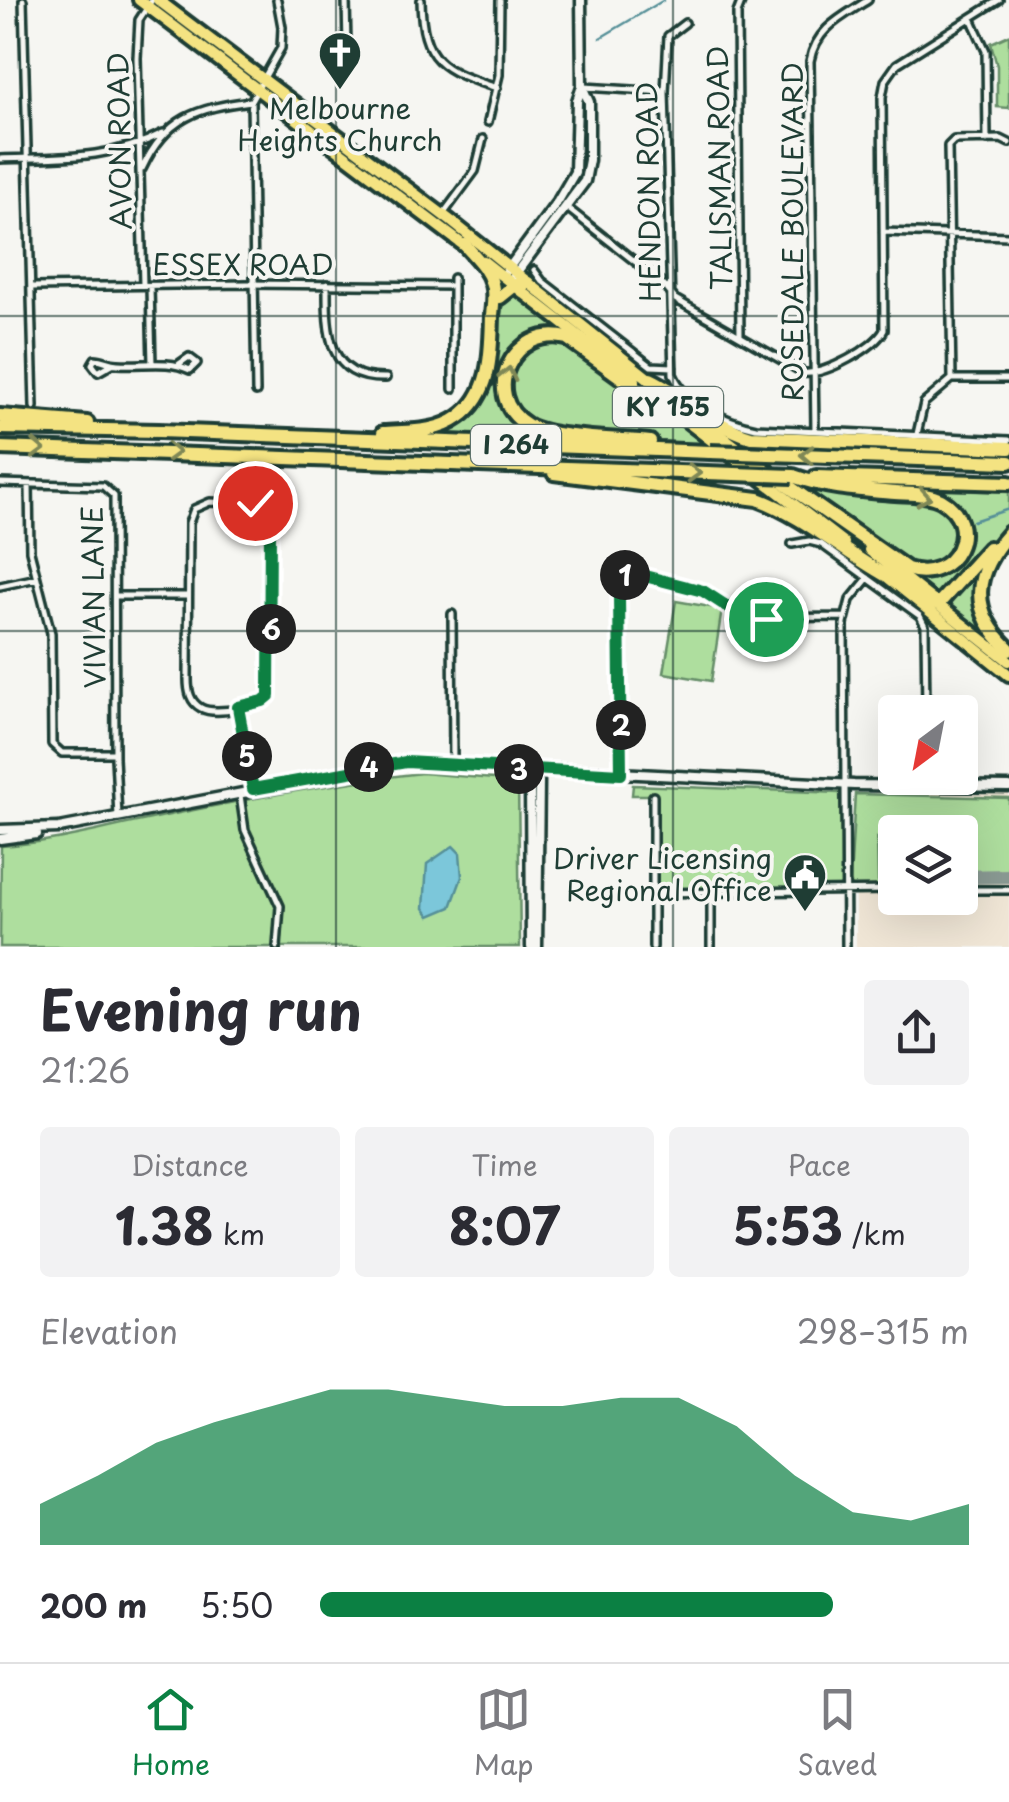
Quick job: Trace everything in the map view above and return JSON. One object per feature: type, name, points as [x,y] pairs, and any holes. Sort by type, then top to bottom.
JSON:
[{"type":"highway","points":[[464,246],[480,262],[492,284],[492,336]]},
{"type":"highway","points":[[331,438],[428,430],[462,416],[484,386],[500,297],[516,277]]},
{"type":"highway","points":[[680,416],[662,408],[563,337],[532,340],[515,352],[506,371],[503,386],[509,406],[520,420],[536,429],[706,452]]},
{"type":"highway","points":[[650,379],[670,388],[727,428],[751,437],[1009,448]]},
{"type":"highway","points":[[0,416],[160,431]]},
{"type":"highway","name":"I 264","points":[[0,428],[1009,462]]},
{"type":"highway","name":"I 264","points":[[0,448],[1009,484]]},
{"type":"highway","points":[[492,463],[751,496],[786,511],[847,554],[885,574]]},
{"type":"highway","points":[[787,479],[939,499],[959,519],[962,533],[958,550],[935,572],[907,570],[787,479]]},
{"type":"highway","points":[[917,599],[938,603],[1009,531]]},
{"type":"highway","points":[[1009,531],[985,566],[980,593],[988,624],[1009,649]]},
{"type":"main road","points":[[516,277],[562,204],[577,165],[577,101],[582,86],[580,0]]},
{"type":"main road","name":"KY 155","points":[[149,2],[442,215],[680,416],[1008,669]]},
{"type":"main road","name":"KY 155","points":[[260,84],[464,246],[516,277],[787,479],[938,603],[1008,669]]},
{"type":"main road","points":[[0,830],[46,830],[394,762],[878,783]]},
{"type":"main road","points":[[534,770],[538,781],[534,947]]},
{"type":"main road","points":[[978,785],[1009,787]]},
{"type":"main road","points":[[0,839],[46,830]]},
{"type":"street","points":[[23,0],[34,407]]},
{"type":"street","points":[[256,392],[251,101],[281,48],[277,0]]},
{"type":"street","points":[[346,0],[347,46]]},
{"type":"street","points":[[421,0],[424,39],[436,59],[452,70],[497,88]]},
{"type":"street","points":[[488,122],[497,88],[500,0]]},
{"type":"street","name":"TALISMAN ROAD","points":[[740,336],[738,12],[742,0]]},
{"type":"street","name":"ROSEDALE BOULEVARD","points":[[814,431],[810,61],[823,30],[868,0]]},
{"type":"street","points":[[562,204],[676,299],[804,373],[823,372],[876,342],[883,334],[885,81],[897,64],[999,0]]},
{"type":"street","name":"AVON ROAD","points":[[149,2],[139,23],[138,144],[152,364]]},
{"type":"street","points":[[971,18],[986,51],[988,140]]},
{"type":"street","name":"HENDON ROAD","points":[[673,368],[665,92],[668,36],[685,24]]},
{"type":"street","points":[[582,86],[665,92]]},
{"type":"street","points":[[0,160],[96,155],[138,144],[197,112],[251,101]]},
{"type":"street","points":[[140,174],[163,133]]},
{"type":"street","points":[[442,215],[475,171],[484,139]]},
{"type":"street","points":[[952,379],[949,143],[1009,143]]},
{"type":"street","points":[[884,232],[1009,236]]},
{"type":"street","points":[[516,277],[542,281],[646,363],[657,369],[673,368],[682,389],[728,420],[756,428],[1009,440]]},
{"type":"street","name":"ESSEX ROAD","points":[[33,287],[453,282],[452,390]]},
{"type":"street","points":[[327,284],[327,334],[335,353],[356,372],[386,378]]},
{"type":"street","points":[[112,364],[179,364]]},
{"type":"street","points":[[918,434],[918,416],[924,403],[952,379],[1009,379]]},
{"type":"street","name":"VIVIAN LANE","points":[[0,483],[103,486],[113,493],[114,753],[118,816]]},
{"type":"street","points":[[29,484],[28,537],[51,633],[52,744],[62,752],[114,753]]},
{"type":"street","points":[[210,502],[249,502],[263,508],[270,518],[271,541],[270,693],[263,701],[207,710],[196,705],[190,695],[188,596],[188,528],[194,509],[210,502]]},
{"type":"street","points":[[792,544],[820,544],[923,620],[925,695]]},
{"type":"street","points":[[621,774],[619,595],[624,576],[637,574],[697,590],[740,615],[766,619],[845,617]]},
{"type":"street","points":[[0,586],[37,578]]},
{"type":"street","points":[[846,947],[845,617],[853,594],[868,578]]},
{"type":"street","points":[[116,596],[188,596]]},
{"type":"street","points":[[766,603],[766,619]]},
{"type":"street","points":[[452,614],[453,764]]},
{"type":"street","points":[[238,707],[253,789]]},
{"type":"street","points":[[240,792],[245,830],[280,906],[276,947]]},
{"type":"street","points":[[653,796],[653,947]]},
{"type":"street","points":[[653,893],[878,890]]},
{"type":"street","points":[[978,890],[1009,890]]},
{"type":"street","points":[[711,892],[711,947]]},
{"type":"shaded area","points":[[1009,790],[1009,947],[856,947],[856,796],[978,795],[978,791]]},
{"type":"green space","points":[[1009,35],[1009,108],[997,107],[997,66],[991,43]]},
{"type":"green space","points":[[512,290],[571,336],[519,345],[503,399],[551,439],[434,435],[462,421],[498,333],[504,297]]},
{"type":"green space","points":[[544,340],[575,346],[705,444],[583,434],[523,417],[511,398],[514,360]]},
{"type":"green space","points":[[799,487],[933,501],[950,511],[959,537],[946,561],[916,569]]},
{"type":"green space","points":[[920,489],[1009,492],[1009,522],[939,599],[911,577],[956,560],[958,512]]},
{"type":"green space","points":[[982,564],[980,573],[997,644],[948,607]]},
{"type":"green space","points":[[676,601],[722,609],[711,681],[664,673]]},
{"type":"green space","points":[[422,773],[518,781],[520,947],[0,947],[1,846],[57,839],[286,793]]},
{"type":"green space","points":[[633,785],[840,793],[843,891],[660,890],[654,885],[653,795],[632,795]]},
{"type":"green space","points":[[855,794],[1009,798],[1009,872],[978,873],[978,815],[878,815],[878,889],[854,889],[850,882]]},
{"type":"water","points":[[453,846],[460,853],[462,877],[451,907],[430,916],[424,908],[427,864]]},
{"type":"waterway","points":[[600,38],[664,0]]},
{"type":"waterway","points":[[973,521],[1009,509]]},
{"type":"taxiway","points":[[978,877],[1009,876]]},
{"type":"place","name":"Melbourne Heights Church","points":[[340,91]]},
{"type":"place","name":"Driver Licensing Regional Office","points":[[805,913]]},
{"type":"route","points":[[255,503],[265,510],[270,524],[271,663],[269,696],[238,707],[253,789],[406,762],[621,774],[622,578],[637,574],[697,590],[740,615],[766,619]]}]
